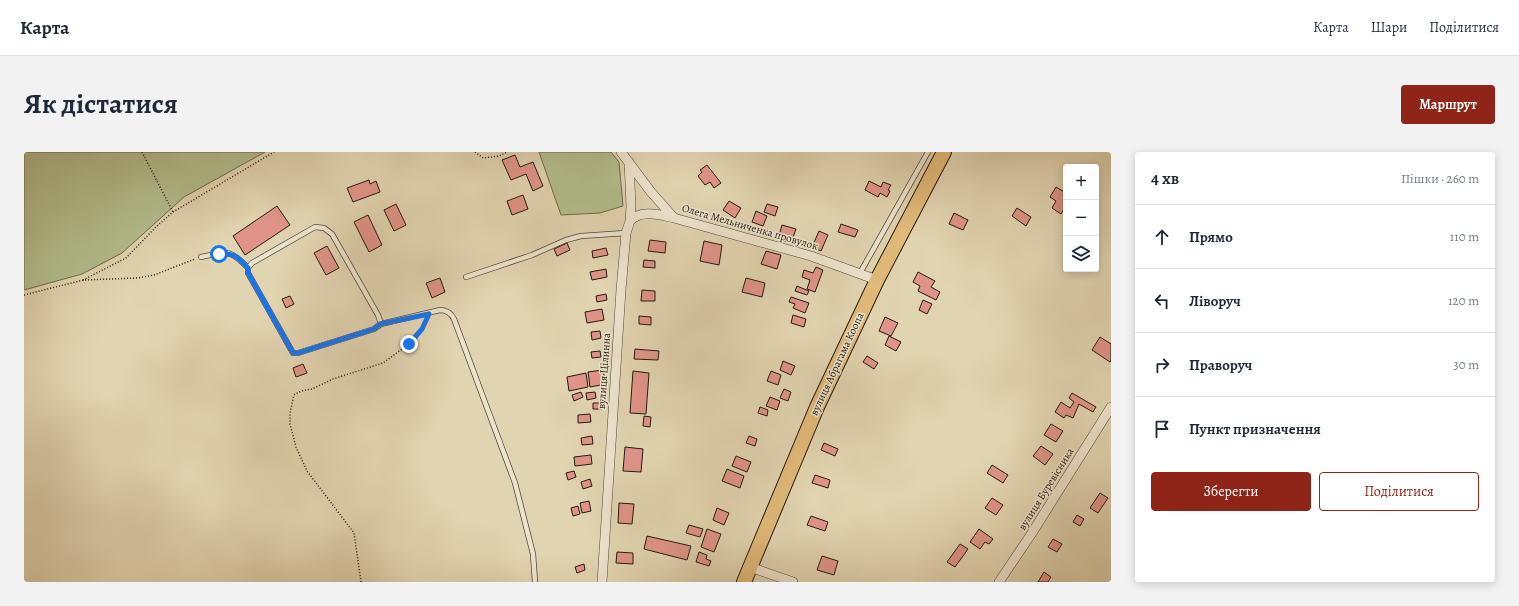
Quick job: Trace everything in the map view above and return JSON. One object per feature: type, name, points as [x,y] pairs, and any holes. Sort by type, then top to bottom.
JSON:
[{"type":"main road","name":"вулиця Абрагама Коопа","points":[[744,582],[817,407],[877,280],[944,152]]},
{"type":"street","name":"Олега Мельниченка провулок","points":[[622,152],[651,192],[674,218],[811,256],[877,280]]},
{"type":"street","name":"вулиця Цілинна","points":[[602,582],[614,386],[626,233],[630,221],[631,199],[629,162]]},
{"type":"street","points":[[630,221],[634,217],[646,214],[674,218]]},
{"type":"street","name":"вулиця Буревісника","points":[[998,582],[1032,533],[1111,407]]},
{"type":"street","points":[[750,567],[793,582]]},
{"type":"lane","points":[[860,273],[928,152]]},
{"type":"lane","points":[[248,268],[252,263],[315,227],[324,228],[332,234],[378,315],[380,324]]},
{"type":"lane","points":[[466,277],[532,255],[566,240],[581,236],[626,233]]},
{"type":"lane","points":[[201,257],[231,253],[248,268],[248,273],[293,353],[298,353],[374,329],[380,324],[444,310],[452,315],[515,483],[533,554],[535,582]]},
{"type":"path","points":[[142,152],[173,212]]},
{"type":"path","points":[[83,280],[126,258],[173,212],[274,152]]},
{"type":"path","points":[[475,152],[483,158],[499,156],[507,152]]},
{"type":"path","points":[[24,295],[54,286],[83,280],[137,278],[154,275],[201,257]]},
{"type":"path","points":[[361,582],[354,533],[307,471],[296,447],[290,424],[290,413],[293,398],[294,395],[301,391],[316,388],[333,379],[383,363],[409,344],[422,329],[429,314]]},
{"type":"green space","points":[[24,152],[265,152],[184,197],[122,253],[82,274],[24,290]]},
{"type":"green space","points":[[539,152],[611,152],[619,162],[623,206],[600,213],[561,215]]},
{"type":"building","points":[[515,155],[520,167],[533,162],[543,186],[533,191],[526,174],[511,180],[502,160]]},
{"type":"building","points":[[707,165],[721,183],[714,188],[710,182],[705,185],[698,176],[702,172],[700,170]]},
{"type":"building","points":[[369,180],[370,184],[376,181],[380,192],[353,202],[347,188]]},
{"type":"building","points":[[869,181],[881,187],[883,182],[891,185],[888,190],[890,191],[887,197],[880,193],[878,197],[865,190]]},
{"type":"building","points":[[1056,187],[1063,191],[1063,211],[1061,214],[1052,208],[1056,201],[1050,197]]},
{"type":"building","points":[[523,195],[528,209],[512,215],[507,201]]},
{"type":"building","points":[[729,201],[741,208],[735,218],[723,210]]},
{"type":"building","points":[[396,204],[406,225],[394,231],[384,210]]},
{"type":"building","points":[[767,204],[778,207],[775,216],[764,212]]},
{"type":"building","points":[[277,206],[290,225],[245,255],[233,236]]},
{"type":"building","points":[[1017,208],[1031,217],[1026,226],[1012,216]]},
{"type":"building","points":[[756,211],[767,216],[763,226],[752,222]]},
{"type":"building","points":[[954,213],[968,220],[963,230],[949,224]]},
{"type":"building","points":[[368,215],[382,245],[369,252],[354,222]]},
{"type":"building","points":[[841,224],[858,230],[855,237],[838,232]]},
{"type":"building","points":[[782,225],[796,229],[791,243],[778,239]]},
{"type":"building","points":[[819,231],[828,235],[821,251],[812,247]]},
{"type":"building","points":[[650,240],[666,242],[665,253],[648,251]]},
{"type":"building","points":[[704,241],[722,245],[719,265],[700,261]]},
{"type":"building","points":[[567,243],[570,250],[557,256],[554,249]]},
{"type":"building","points":[[327,246],[339,268],[326,275],[314,253]]},
{"type":"building","points":[[606,248],[608,255],[593,258],[592,251]]},
{"type":"building","points":[[766,251],[781,255],[777,269],[761,264]]},
{"type":"building","points":[[644,260],[655,261],[655,268],[643,267]]},
{"type":"building","points":[[816,267],[823,270],[815,292],[807,289],[810,280],[802,277],[804,270],[813,273]]},
{"type":"building","points":[[606,269],[607,277],[592,280],[590,272]]},
{"type":"building","points":[[918,272],[935,281],[931,287],[940,292],[936,300],[918,291],[920,286],[913,282]]},
{"type":"building","points":[[440,278],[445,292],[432,298],[426,283]]},
{"type":"building","points":[[746,278],[765,283],[762,297],[742,292]]},
{"type":"building","points":[[797,286],[809,291],[807,295],[795,291]]},
{"type":"building","points":[[642,290],[655,291],[655,301],[641,301]]},
{"type":"building","points":[[606,294],[607,300],[597,302],[596,296]]},
{"type":"building","points":[[290,296],[294,304],[286,308],[282,299]]},
{"type":"building","points":[[791,297],[809,303],[805,313],[793,308],[795,304],[789,302]]},
{"type":"building","points":[[923,300],[932,304],[927,314],[919,310]]},
{"type":"building","points":[[602,309],[604,320],[587,323],[585,312]]},
{"type":"building","points":[[793,315],[806,319],[804,327],[791,323]]},
{"type":"building","points":[[639,316],[651,317],[651,325],[639,324]]},
{"type":"building","points":[[885,317],[898,323],[891,336],[879,331]]},
{"type":"building","points":[[600,331],[601,338],[592,340],[591,332]]},
{"type":"building","points":[[889,336],[901,342],[896,351],[885,345]]},
{"type":"building","points":[[1100,337],[1111,344],[1110,362],[1092,350]]},
{"type":"building","points":[[635,349],[659,351],[658,360],[634,359]]},
{"type":"building","points":[[600,351],[601,357],[592,358],[591,352]]},
{"type":"building","points":[[867,356],[878,363],[874,369],[863,362]]},
{"type":"building","points":[[783,361],[795,366],[791,375],[780,370]]},
{"type":"building","points":[[303,364],[307,373],[296,377],[293,368]]},
{"type":"building","points":[[603,370],[606,384],[590,387],[588,372]]},
{"type":"building","points":[[633,371],[649,373],[646,414],[630,413]]},
{"type":"building","points":[[771,371],[781,375],[778,385],[767,381]]},
{"type":"building","points":[[586,373],[588,387],[569,391],[567,377]]},
{"type":"building","points":[[784,389],[791,392],[788,401],[780,398]]},
{"type":"building","points":[[581,392],[583,397],[574,401],[572,395]]},
{"type":"building","points":[[595,392],[596,398],[587,400],[586,393]]},
{"type":"building","points":[[1072,393],[1096,407],[1093,412],[1079,404],[1073,418],[1066,415],[1064,418],[1055,412],[1061,402],[1070,408],[1074,402],[1069,398]]},
{"type":"building","points":[[770,397],[780,401],[777,410],[766,406]]},
{"type":"building","points":[[593,403],[602,403],[602,409],[593,409]]},
{"type":"building","points":[[760,407],[768,410],[767,416],[758,413]]},
{"type":"building","points":[[590,414],[591,422],[578,423],[578,415]]},
{"type":"building","points":[[644,416],[651,417],[650,427],[643,426]]},
{"type":"building","points":[[1051,424],[1063,431],[1056,442],[1044,435]]},
{"type":"building","points":[[592,436],[593,444],[582,445],[581,438]]},
{"type":"building","points":[[749,436],[757,439],[755,446],[746,443]]},
{"type":"building","points":[[824,443],[838,449],[835,456],[821,450]]},
{"type":"building","points":[[1041,446],[1053,454],[1045,465],[1033,456]]},
{"type":"building","points":[[625,447],[643,449],[641,472],[623,471]]},
{"type":"building","points":[[591,455],[592,464],[575,466],[574,457]]},
{"type":"building","points":[[736,456],[751,462],[747,472],[732,466]]},
{"type":"building","points":[[992,465],[1008,475],[1003,483],[987,473]]},
{"type":"building","points":[[727,469],[744,476],[740,488],[722,481]]},
{"type":"building","points":[[574,471],[576,477],[568,480],[566,473]]},
{"type":"building","points":[[815,475],[830,480],[828,488],[812,483]]},
{"type":"building","points":[[590,479],[592,486],[583,489],[581,482]]},
{"type":"building","points":[[1100,493],[1108,498],[1098,513],[1090,508]]},
{"type":"building","points":[[992,498],[1003,505],[996,515],[985,508]]},
{"type":"building","points":[[589,501],[591,511],[582,513],[580,503]]},
{"type":"building","points":[[619,503],[634,504],[632,524],[618,523]]},
{"type":"building","points":[[578,506],[580,514],[573,516],[571,508]]},
{"type":"building","points":[[717,508],[729,513],[724,525],[713,520]]},
{"type":"building","points":[[1077,515],[1084,519],[1080,526],[1073,522]]},
{"type":"building","points":[[811,516],[828,522],[825,531],[807,525]]},
{"type":"building","points":[[689,525],[703,529],[700,537],[686,533]]},
{"type":"building","points":[[707,529],[721,534],[714,552],[701,547]]},
{"type":"building","points":[[979,529],[993,539],[989,544],[985,542],[980,549],[970,542]]},
{"type":"building","points":[[647,536],[691,546],[687,560],[644,549]]},
{"type":"building","points":[[1053,539],[1062,544],[1057,552],[1048,547]]},
{"type":"building","points":[[960,544],[968,549],[955,567],[947,562]]},
{"type":"building","points":[[617,552],[633,553],[633,564],[616,563]]},
{"type":"building","points":[[699,552],[707,555],[706,559],[711,561],[709,566],[696,562]]},
{"type":"building","points":[[822,556],[838,561],[834,575],[817,570]]},
{"type":"building","points":[[584,564],[585,570],[577,573],[575,567]]},
{"type":"building","points":[[1044,572],[1051,577],[1048,582],[1038,582]]},
{"type":"route","points":[[219,254],[231,253],[248,268],[248,273],[293,353],[298,353],[374,329],[380,324],[429,314],[422,329],[409,344]]}]
